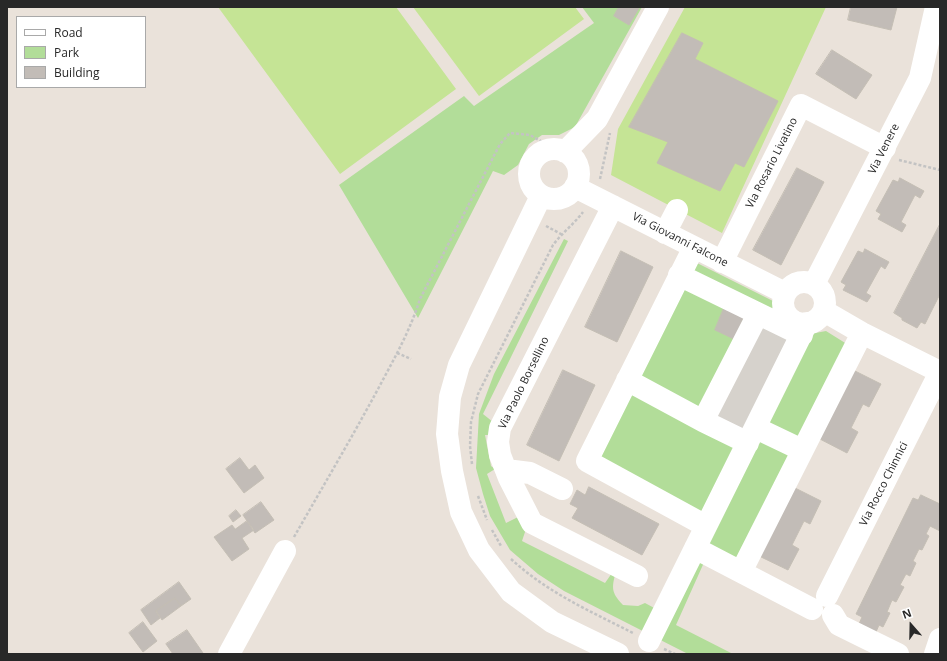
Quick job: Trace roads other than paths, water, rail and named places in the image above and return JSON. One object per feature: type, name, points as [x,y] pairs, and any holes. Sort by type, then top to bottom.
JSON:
[{"type":"street","points":[[556,151],[576,162],[579,168],[579,176],[575,187],[569,194],[562,198],[555,199],[541,196],[531,183],[529,174],[530,167],[534,159],[540,154],[556,151],[597,120],[658,7]]},
{"type":"street","name":"Via Venere","points":[[814,284],[920,78],[936,7]]},
{"type":"street","name":"Via Rosario Livatino","points":[[722,262],[801,105],[883,152]]},
{"type":"street","name":"Via Giovanni Falcone","points":[[575,187],[785,293]]},
{"type":"street","points":[[541,196],[459,365],[450,397],[447,434],[452,471],[461,512],[479,550],[512,592],[552,622],[618,654]]},
{"type":"street","name":"Via Paolo Borsellino","points":[[604,202],[500,428],[498,442],[500,455],[506,470],[532,523],[637,576]]},
{"type":"street","points":[[666,233],[677,210]]},
{"type":"street","points":[[694,247],[587,461],[706,526]]},
{"type":"street","points":[[679,275],[758,314],[862,333],[940,372]]},
{"type":"street","points":[[649,641],[752,435],[825,298],[823,293],[814,284],[809,282],[798,282],[788,288],[785,293],[783,306],[785,313],[795,322],[802,324],[811,323]]},
{"type":"street","points":[[703,421],[758,314]]},
{"type":"street","points":[[741,572],[862,333]]},
{"type":"street","name":"Via Rocco Chinnici","points":[[824,606],[940,372]]},
{"type":"street","points":[[627,380],[703,421],[802,450]]},
{"type":"street","points":[[506,470],[530,473],[562,489]]},
{"type":"street","points":[[695,548],[741,572],[824,606],[839,625],[898,654]]},
{"type":"street","points":[[229,654],[285,551]]},
{"type":"street","points":[[935,654],[940,639]]}]
